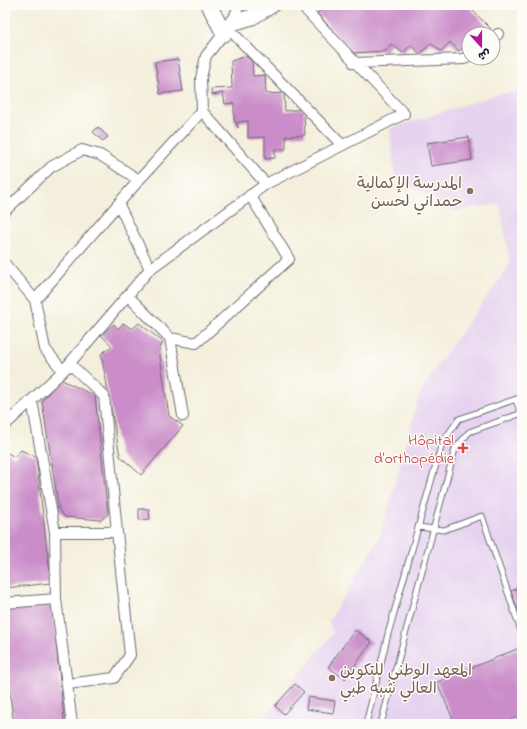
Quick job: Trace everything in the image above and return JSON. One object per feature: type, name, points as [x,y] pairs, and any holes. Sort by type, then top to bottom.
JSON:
[{"type":"main road","points":[[209,5],[228,28],[252,17],[272,5]]},
{"type":"street","points":[[238,5],[228,28],[206,56],[201,78],[202,111],[266,184]]},
{"type":"street","points":[[5,425],[66,367],[150,269],[266,184],[404,114],[354,63],[301,5]]},
{"type":"street","points":[[228,28],[342,145]]},
{"type":"street","points":[[354,63],[461,59]]},
{"type":"street","points":[[35,300],[119,205],[139,180],[202,111]]},
{"type":"street","points":[[5,211],[51,167],[82,150],[100,155],[139,180]]},
{"type":"street","points":[[128,296],[170,338],[196,344],[289,259],[250,195]]},
{"type":"street","points":[[119,205],[150,269]]},
{"type":"street","points":[[5,264],[35,300],[44,349],[104,396],[130,655],[114,678],[68,684]]},
{"type":"street","points":[[170,338],[183,416]]},
{"type":"street","points":[[30,402],[33,406],[55,532],[56,598],[72,724]]},
{"type":"street","points":[[55,532],[117,532]]},
{"type":"street","points":[[5,603],[56,598]]},
{"type":"lane","points":[[366,724],[388,634],[442,443],[459,419],[522,397]]},
{"type":"lane","points":[[381,724],[455,449],[469,432],[522,414],[516,400]]},
{"type":"lane","points":[[418,526],[432,530],[444,530],[482,516],[520,628]]},
{"type":"shaded area","name":"Hôpital d'orthopédie","points":[[522,91],[522,724],[258,724],[333,633],[329,621],[380,537],[419,395],[441,360],[510,265],[500,204],[454,211],[395,177],[390,129],[498,94]]},
{"type":"building","points":[[328,5],[467,5],[488,26],[461,26],[461,49],[459,51],[450,42],[441,51],[431,43],[420,54],[411,45],[403,53],[391,44],[386,51],[353,53],[317,13]]},
{"type":"building","points":[[246,56],[252,61],[253,76],[265,75],[266,94],[284,93],[285,111],[304,109],[305,135],[286,136],[286,149],[275,149],[275,158],[265,159],[265,137],[248,138],[248,121],[238,122],[238,128],[234,119],[234,103],[225,104],[223,93],[212,95],[211,89],[232,88],[231,61]]},
{"type":"building","points":[[178,59],[183,91],[160,94],[155,62]]},
{"type":"building","points":[[98,127],[108,137],[103,141],[93,132]]},
{"type":"building","points":[[469,137],[472,160],[431,166],[427,143]]},
{"type":"building","points":[[522,153],[522,176],[521,176],[518,154]]},
{"type":"building","points":[[123,323],[132,329],[139,323],[163,342],[159,350],[169,416],[183,426],[141,475],[120,456],[101,354],[112,346],[101,335],[114,324],[118,329]]},
{"type":"building","points":[[60,379],[95,396],[108,514],[101,520],[65,517],[59,510],[42,401]]},
{"type":"building","points":[[21,450],[36,457],[51,583],[5,588],[5,451],[14,457]]},
{"type":"building","points":[[139,509],[149,509],[150,519],[139,520]]},
{"type":"building","points":[[522,587],[522,620],[511,591]]},
{"type":"building","points":[[52,604],[64,719],[61,724],[14,724],[5,658],[5,608]]},
{"type":"building","points":[[355,630],[372,642],[345,679],[328,667]]},
{"type":"building","points":[[522,647],[522,715],[500,724],[455,724],[437,682]]},
{"type":"building","points":[[295,684],[304,692],[284,714],[275,706]]},
{"type":"building","points":[[308,697],[335,701],[333,713],[306,709]]},
{"type":"place","name":"المدرسة الإكمالية حمداني لحسن","points":[[470,191]]},
{"type":"place","name":"Hôpital d'orthopédie","points":[[463,448]]},
{"type":"place","name":"المعهد الوطني للتكوين العالي شبه طبي","points":[[332,678]]}]
